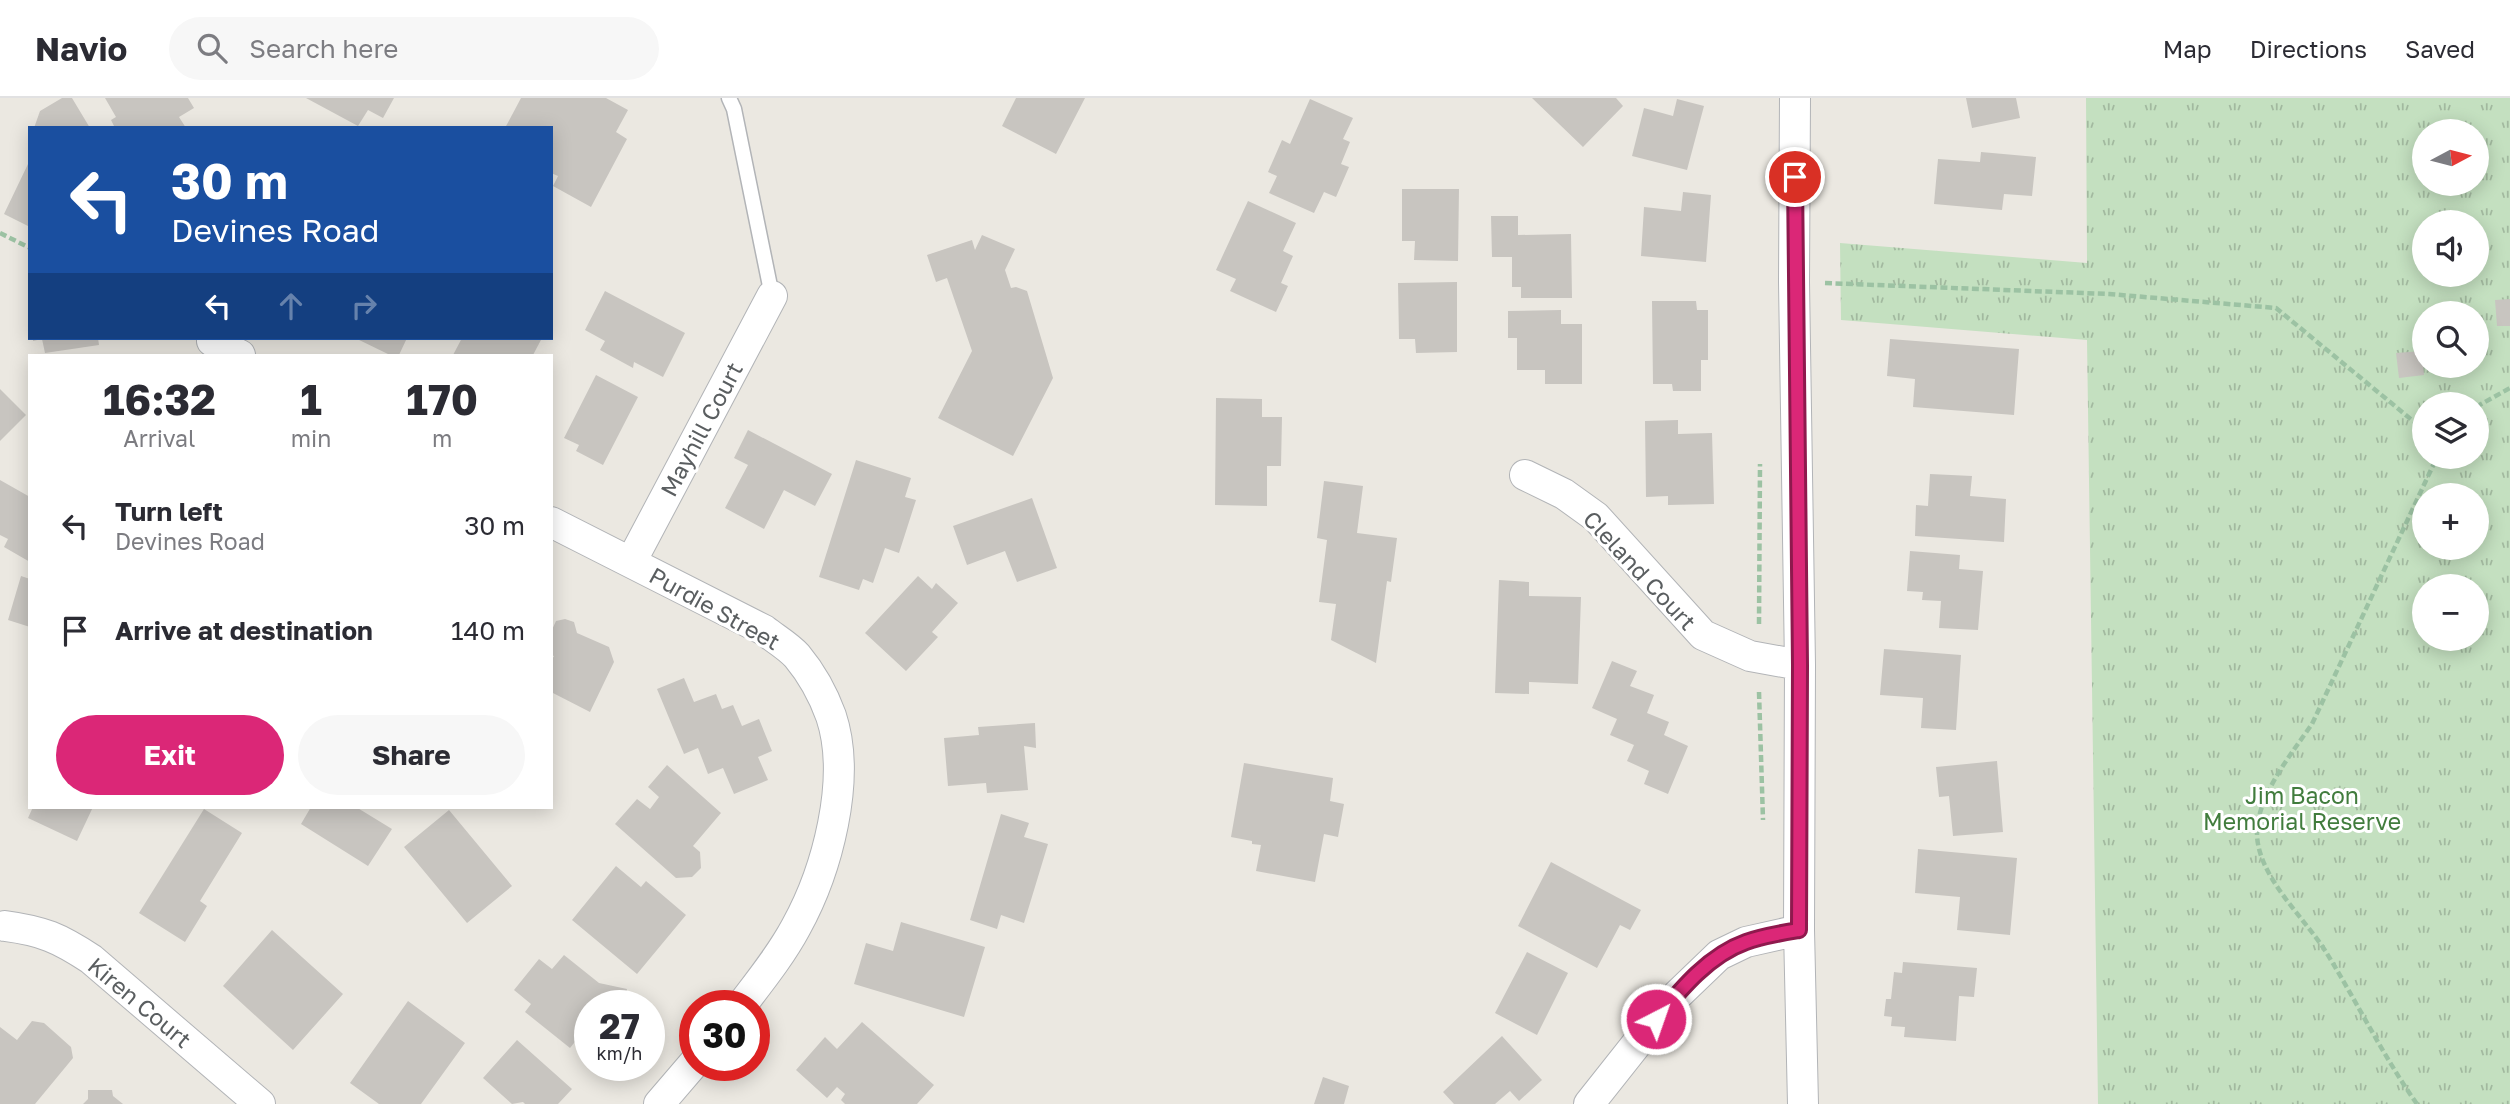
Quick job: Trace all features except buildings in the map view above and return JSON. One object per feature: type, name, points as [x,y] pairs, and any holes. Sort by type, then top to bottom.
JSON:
[{"type":"street","points":[[1795,98],[1794,282],[1800,665],[1799,930],[1803,1104]]},
{"type":"street","name":"Mayhill Court","points":[[631,562],[772,296]]},
{"type":"street","points":[[212,341],[238,354]]},
{"type":"street","name":"Cleland Court","points":[[1525,475],[1564,494],[1596,517],[1703,635],[1750,656],[1800,665]]},
{"type":"street","name":"Purdie Street","points":[[553,523],[764,630],[795,653],[817,684],[831,718],[838,757],[836,796],[829,837],[817,883],[796,928],[752,990]]},
{"type":"street","name":"Kiren Court","points":[[5,926],[36,930],[64,941],[91,959],[261,1104]]},
{"type":"street","points":[[1589,1104],[1669,1003],[1719,955],[1746,942],[1799,930]]},
{"type":"street","points":[[659,1104],[679,1081]]},
{"type":"lane","points":[[729,98],[734,109],[772,296]]},
{"type":"path","points":[[0,233],[28,247]]},
{"type":"path","points":[[1794,282],[2109,293],[2276,308],[2412,420]]},
{"type":"path","points":[[2489,400],[2510,388]]},
{"type":"path","points":[[2417,1104],[2325,950],[2262,860],[2257,833],[2262,806],[2285,764],[2312,724],[2431,469]]},
{"type":"green space","name":"Jim Bacon Memorial Reserve","points":[[2086,98],[2510,98],[2510,1104],[2098,1104],[2087,340],[1841,320],[1840,243],[2087,263]]},
{"type":"route","points":[[1656,1019],[1693,978],[1719,955],[1746,942],[1799,930],[1800,665],[1795,177]]}]
